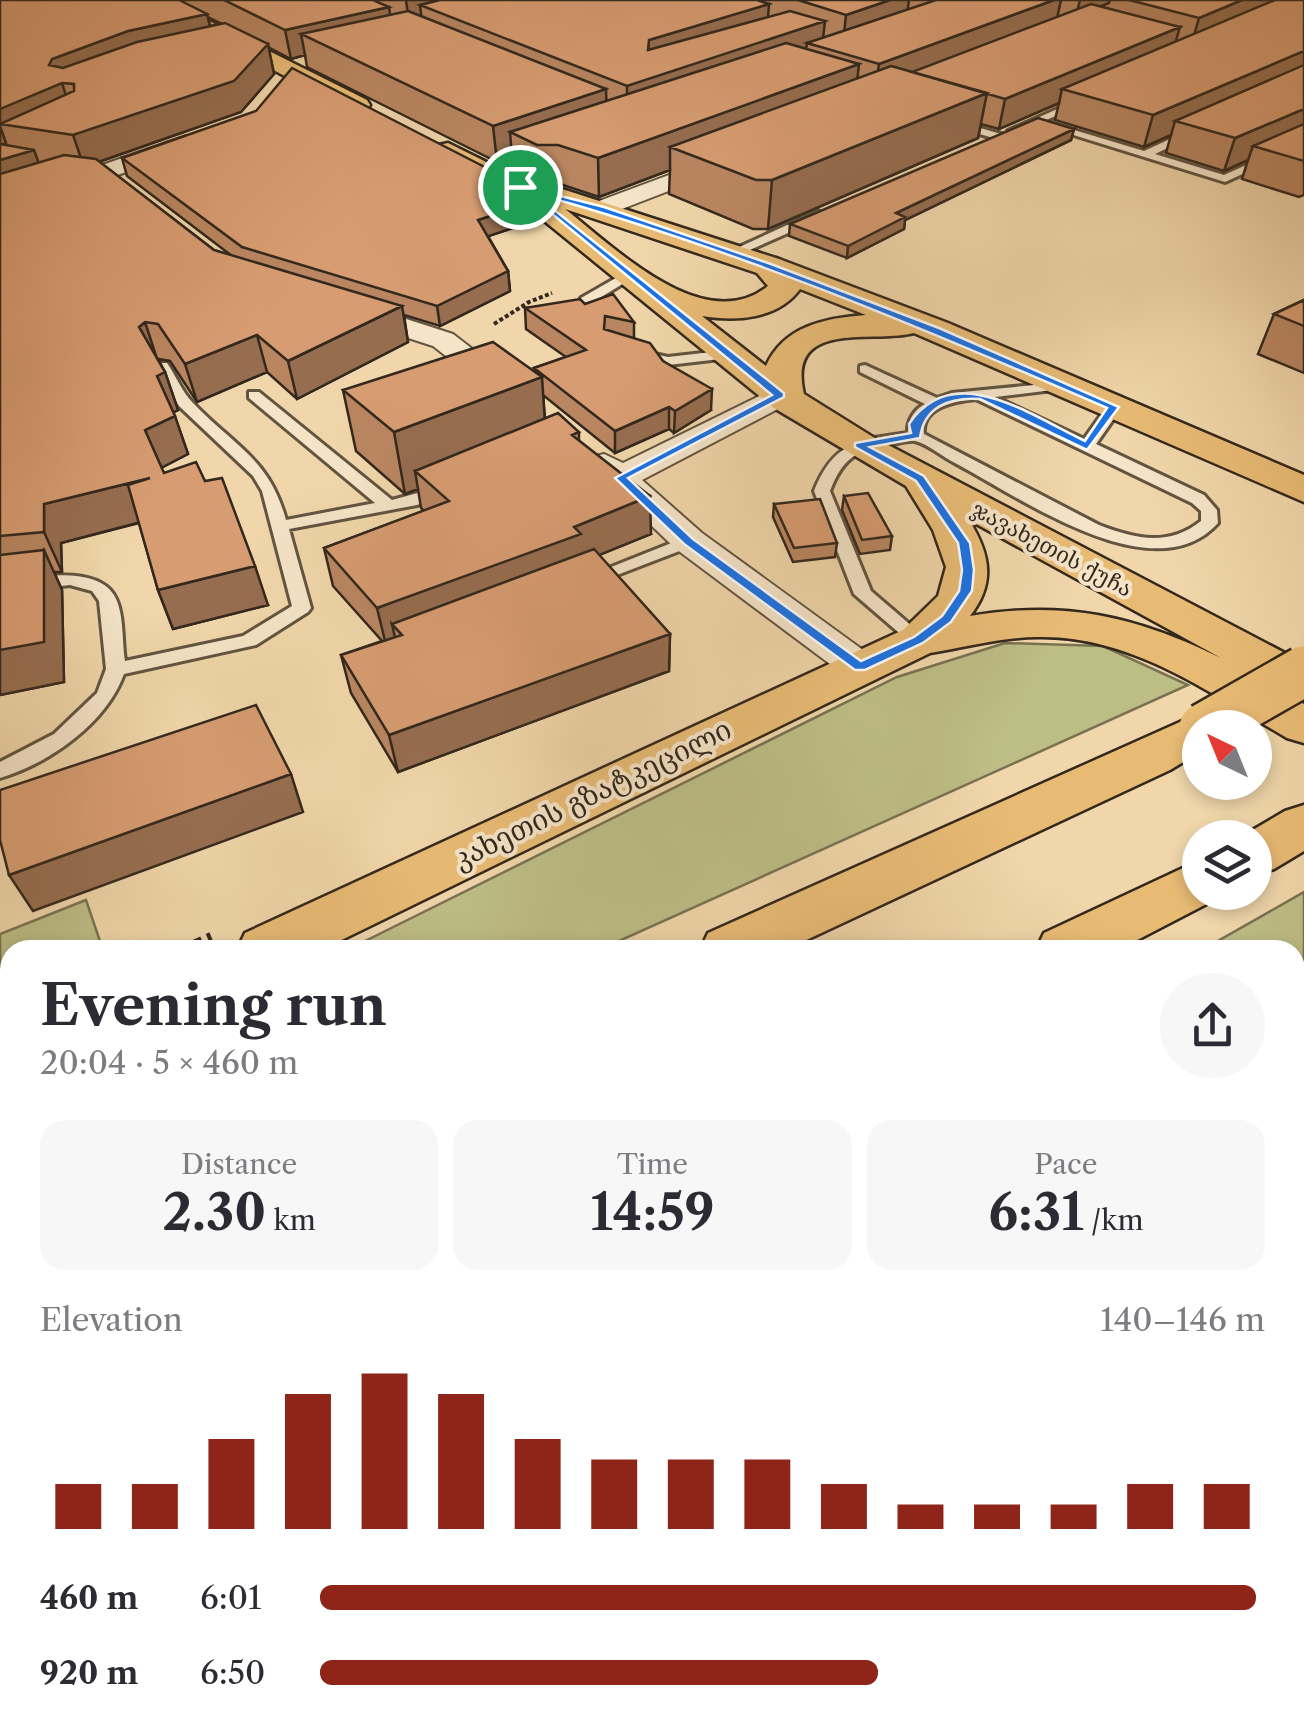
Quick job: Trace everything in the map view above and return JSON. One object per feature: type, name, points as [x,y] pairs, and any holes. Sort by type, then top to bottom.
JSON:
[{"type":"main road","points":[[151,0],[374,113]]},
{"type":"main road","name":"ჯავახეთის ქუჩა","points":[[422,138],[520,187],[600,209],[768,266],[936,330],[1297,483]]},
{"type":"main road","name":"ჯავახეთის ქუჩა","points":[[520,187],[784,398],[859,445],[918,457],[1304,683]]},
{"type":"main road","points":[[662,297],[719,309],[748,308],[775,299],[785,288],[778,274],[768,266]]},
{"type":"main road","points":[[784,398],[782,370],[788,355],[796,345],[817,335],[856,324],[936,330]]},
{"type":"main road","points":[[918,457],[964,543],[968,570],[965,591],[947,619],[918,640]]},
{"type":"main road","points":[[918,640],[1040,622],[1110,630],[1177,654],[1304,726]]},
{"type":"main road","name":"კახეთის გზატკეცილი","points":[[287,940],[918,640]]},
{"type":"main road","points":[[1234,710],[1304,670]]},
{"type":"main road","points":[[751,940],[1152,757],[1182,740]]},
{"type":"main road","points":[[1085,940],[1182,891]]},
{"type":"street","points":[[130,194],[115,183],[74,177],[215,132]]},
{"type":"street","points":[[600,209],[753,150]]},
{"type":"street","points":[[320,301],[442,340],[535,409]]},
{"type":"street","points":[[620,478],[784,398]]},
{"type":"street","points":[[584,447],[688,541],[860,667]]},
{"type":"lane","points":[[212,50],[238,44]]},
{"type":"lane","points":[[982,144],[1106,91]]},
{"type":"lane","points":[[932,116],[1000,137]]},
{"type":"lane","points":[[1035,122],[1225,179],[1304,142]]},
{"type":"lane","points":[[1144,154],[1216,122]]},
{"type":"lane","points":[[490,172],[547,153]]},
{"type":"lane","points":[[730,254],[839,206]]},
{"type":"lane","points":[[590,318],[586,301],[632,274]]},
{"type":"lane","points":[[611,343],[627,352],[668,360],[729,354]]},
{"type":"lane","points":[[116,669],[249,641],[302,608],[270,491],[260,473],[184,403],[162,366]]},
{"type":"lane","points":[[864,370],[935,403]]},
{"type":"lane","points":[[982,396],[1198,499],[1209,510],[1210,524],[1193,539],[1154,546],[1123,540],[918,457],[915,424],[935,403],[952,397],[1060,384]]},
{"type":"lane","points":[[254,395],[388,506]]},
{"type":"lane","points":[[1087,446],[1114,407]]},
{"type":"lane","points":[[859,445],[832,466],[822,492],[863,594],[918,640]]},
{"type":"lane","points":[[280,526],[388,506],[462,484]]},
{"type":"lane","points":[[562,590],[688,541]]},
{"type":"lane","points":[[0,587],[70,580],[98,587],[108,600],[116,669],[106,696],[61,739],[0,772]]},
{"type":"path","points":[[201,940],[216,933]]},
{"type":"green space","points":[[1005,643],[1103,646],[1188,685],[621,940],[367,940],[897,677]]},
{"type":"green space","points":[[1304,892],[1304,940],[1220,940]]},
{"type":"green space","points":[[86,900],[100,940],[0,940],[0,934]]},
{"type":"building","points":[[0,0],[179,0],[207,14],[128,31],[52,59],[49,65],[63,68],[137,42],[225,23],[268,44],[234,81],[73,135],[0,124],[74,91],[74,84],[62,83],[0,109]]},
{"type":"building","points":[[224,0],[373,0],[389,7],[285,30]]},
{"type":"building","points":[[440,0],[757,0],[769,4],[649,40],[648,50],[790,11],[825,21],[627,86],[420,5]]},
{"type":"building","points":[[798,0],[890,0],[846,15]]},
{"type":"building","points":[[936,0],[1054,0],[879,64],[807,43]]},
{"type":"building","points":[[1129,0],[1242,0],[1199,18]]},
{"type":"building","points":[[1275,0],[1304,0],[1304,51],[1153,115],[1062,89]]},
{"type":"building","points":[[1091,4],[1180,27],[1005,99],[912,72]]},
{"type":"building","points":[[408,11],[606,89],[493,126],[301,34]]},
{"type":"building","points":[[786,43],[859,64],[598,158],[558,145],[537,145],[510,132]]},
{"type":"building","points":[[1304,65],[1304,109],[1235,138],[1175,121]]},
{"type":"building","points":[[891,66],[987,93],[772,180],[756,180],[670,147]]},
{"type":"building","points":[[292,68],[506,178],[536,201],[478,220],[508,271],[437,306],[242,247],[122,158],[256,111]]},
{"type":"building","points":[[1038,118],[1074,129],[896,213],[905,217],[848,246],[790,224]]},
{"type":"building","points":[[1304,124],[1304,161],[1253,146]]},
{"type":"building","points":[[0,144],[34,150],[0,160]]},
{"type":"building","points":[[64,155],[96,159],[214,250],[402,306],[288,361],[257,335],[185,364],[158,324],[145,322],[139,327],[165,372],[157,376],[175,416],[145,430],[164,473],[196,462],[205,481],[222,478],[255,566],[158,590],[128,485],[150,478],[44,504],[44,532],[0,536],[0,174]]},
{"type":"building","points":[[613,294],[634,322],[605,316],[604,329],[650,343],[663,361],[712,389],[675,411],[669,407],[615,431],[534,368],[586,350],[525,308],[580,299],[585,304]]},
{"type":"building","points":[[1304,300],[1304,326],[1274,314]]},
{"type":"building","points":[[493,342],[542,377],[394,432],[343,390]]},
{"type":"building","points":[[558,413],[579,432],[572,435],[650,496],[574,527],[581,534],[377,608],[324,548],[449,501],[415,471]]},
{"type":"building","points":[[868,493],[892,536],[862,540],[844,496]]},
{"type":"building","points":[[820,499],[837,543],[794,548],[774,504]]},
{"type":"building","points":[[594,549],[670,634],[389,735],[341,655],[402,635],[392,624]]},
{"type":"building","points":[[44,550],[44,642],[0,650],[0,555]]},
{"type":"building","points":[[256,705],[291,774],[9,875],[0,840],[0,790]]},
{"type":"route","points":[[520,187],[600,209],[768,266],[936,330],[1114,407],[1087,446],[982,396],[968,395],[935,403],[923,412],[915,424],[916,436],[859,445],[920,478],[964,543],[968,570],[965,591],[947,619],[918,640],[860,667],[688,541],[620,478],[780,395],[520,187]]}]
